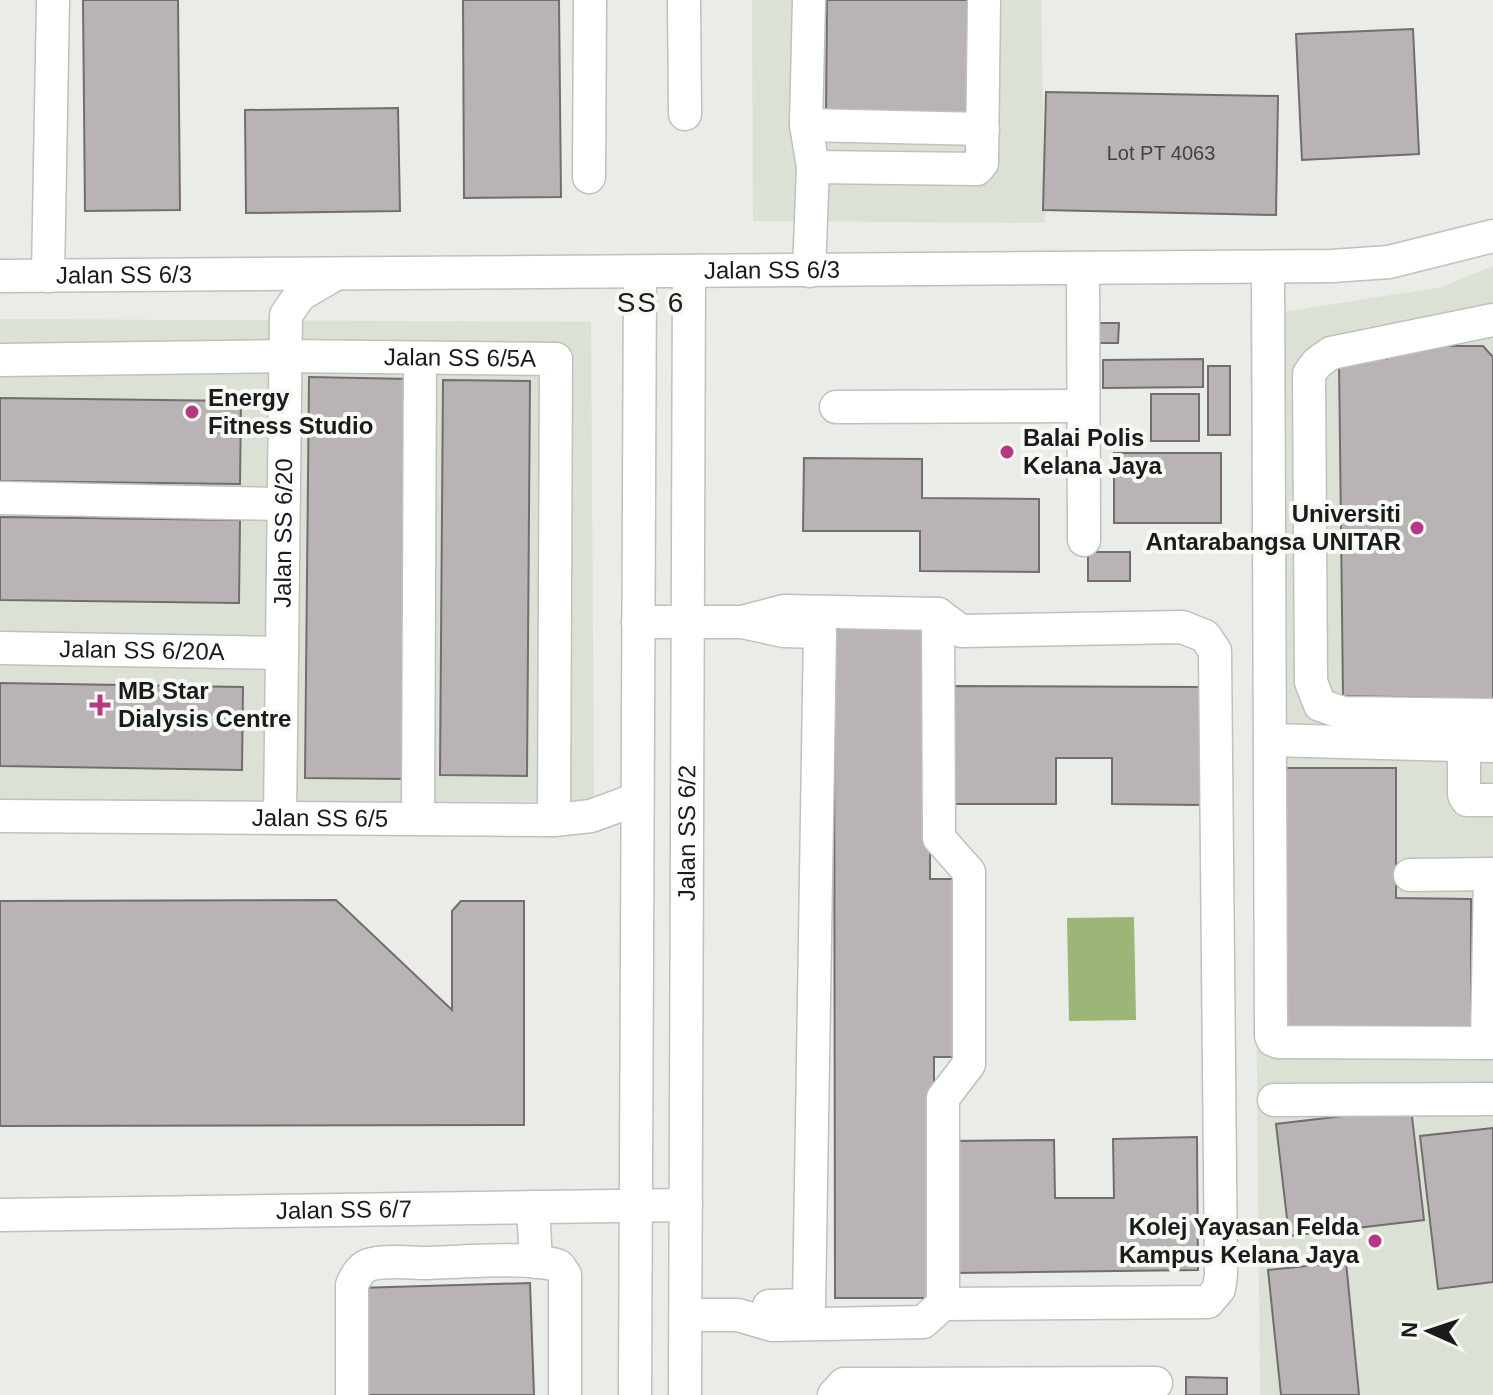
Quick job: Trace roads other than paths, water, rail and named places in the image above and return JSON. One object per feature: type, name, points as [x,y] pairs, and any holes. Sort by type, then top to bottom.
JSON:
[{"type":"street","points":[[48,276],[53,0]]},
{"type":"street","points":[[589,177],[590,0]]},
{"type":"street","points":[[684,0],[685,114]]},
{"type":"street","points":[[809,0],[806,125],[813,167],[809,271]]},
{"type":"street","points":[[813,167],[977,169],[982,163],[984,0]]},
{"type":"street","points":[[806,125],[983,129]]},
{"type":"street","name":"Jalan SS 6/3","points":[[2,277],[1268,268],[1389,262],[1493,236]]},
{"type":"street","points":[[1268,268],[1273,1040],[1490,1043],[1491,874],[1410,875]]},
{"type":"street","points":[[1083,269],[1084,540]]},
{"type":"street","name":"Jalan SS 6/2","points":[[635,1395],[640,272]]},
{"type":"street","name":"Jalan SS 6/2","points":[[685,1395],[689,272]]},
{"type":"street","name":"Jalan SS 6/20","points":[[280,817],[286,315],[300,295],[336,274]]},
{"type":"street","points":[[1493,320],[1331,353],[1317,363],[1309,374],[1311,682],[1320,705],[1343,713],[1493,715]]},
{"type":"street","name":"Jalan SS 6/5A","points":[[0,360],[285,356],[556,359],[554,820]]},
{"type":"street","points":[[418,819],[420,358]]},
{"type":"street","points":[[836,407],[1083,406]]},
{"type":"street","points":[[0,498],[283,504]]},
{"type":"street","points":[[686,1315],[738,1315],[772,1325],[923,1322],[943,1304],[1208,1302],[1219,1289],[1221,1274],[1215,651],[1205,636],[1182,627],[961,631],[938,614],[784,611],[742,622]]},
{"type":"street","points":[[938,614],[939,838],[969,872],[969,1064],[943,1098],[943,1304]]},
{"type":"street","points":[[638,622],[742,622],[784,631],[820,632],[809,1305],[771,1305],[738,1315]]},
{"type":"street","name":"Jalan SS 6/20A","points":[[0,648],[282,653]]},
{"type":"street","points":[[1270,740],[1478,746],[1464,795],[1467,800],[1493,800]]},
{"type":"street","name":"Jalan SS 6/5","points":[[0,816],[554,820],[591,816],[637,799]]},
{"type":"street","points":[[1274,1100],[1493,1099]]},
{"type":"street","name":"Jalan SS 6/7","points":[[0,1215],[686,1205]]},
{"type":"street","points":[[533,1207],[536,1262]]},
{"type":"street","points":[[398,1263],[399,1209]]},
{"type":"street","points":[[352,1395],[352,1285],[357,1274],[370,1264],[536,1262],[559,1266],[565,1275],[565,1395]]},
{"type":"street","points":[[834,1395],[844,1384],[902,1389],[1156,1383]]},
{"type":"place","name":"Energy Fitness Studio","points":[[192,412]]},
{"type":"place","name":"Balai Polis Kelana Jaya","points":[[1007,452]]},
{"type":"place","name":"Universiti Antarabangsa UNITAR","points":[[1417,528]]},
{"type":"place","name":"MB Star Dialysis Centre","points":[[100,705]]},
{"type":"place","name":"Kolej Yayasan Felda Kampus Kelana Jaya","points":[[1375,1241]]},
{"type":"district","name":"SS 6","points":[[651,302]]}]
